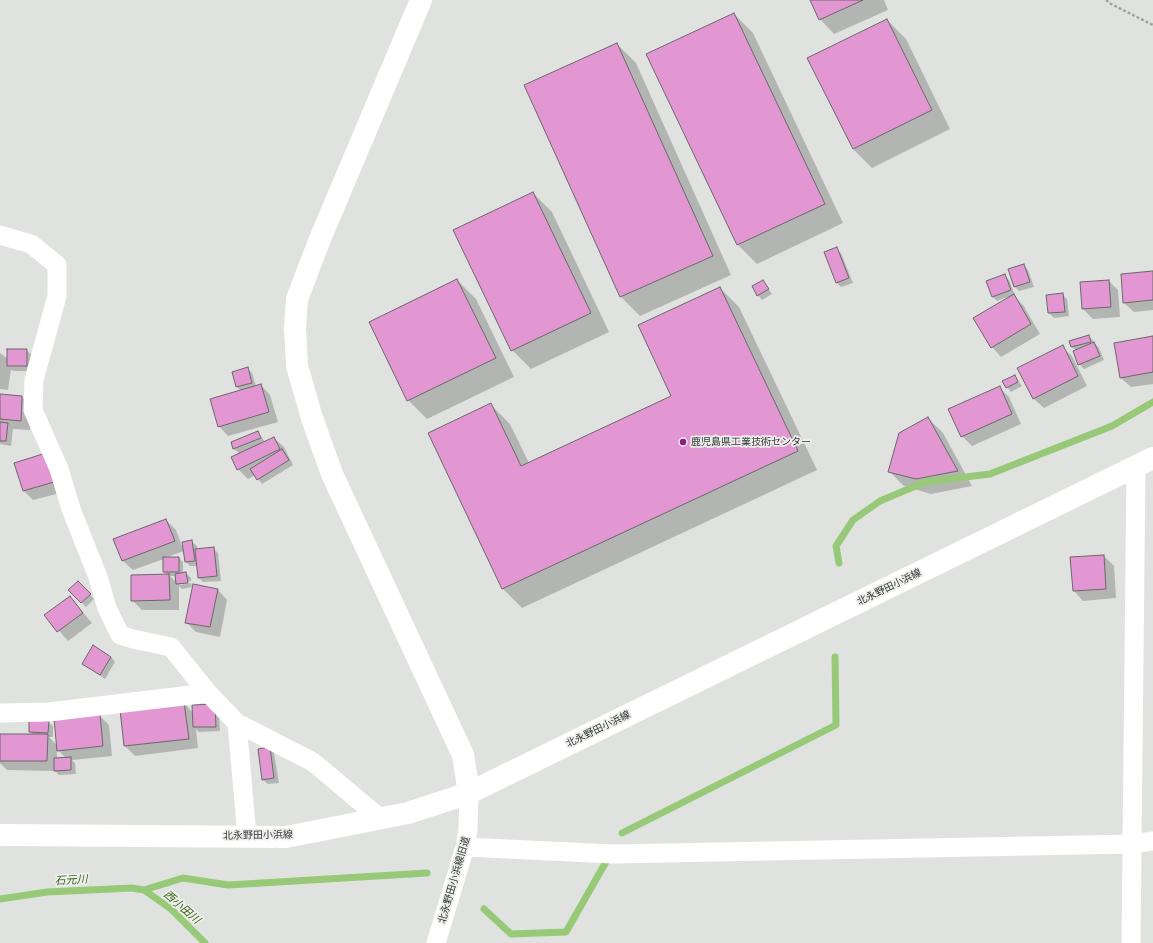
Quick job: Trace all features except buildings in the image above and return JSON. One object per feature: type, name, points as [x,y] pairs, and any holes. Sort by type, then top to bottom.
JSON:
[{"type":"main road","points":[[421,0],[320,239],[297,299],[295,328],[297,366],[312,418],[332,474],[463,755],[469,793]]},
{"type":"main road","name":"北永野田小浜線","points":[[0,835],[286,837],[408,813],[469,793],[1144,462]]},
{"type":"street","points":[[0,235],[31,244],[57,265],[57,296],[34,380],[33,410],[59,469],[71,509],[98,577],[107,608],[120,634],[133,639],[171,647],[208,693],[237,723],[313,762],[381,819]]},
{"type":"street","points":[[1131,943],[1132,844],[1144,462]]},
{"type":"street","points":[[0,713],[49,712],[208,693]]},
{"type":"street","points":[[237,723],[246,836]]},
{"type":"street","name":"北永野田小浜線旧道","points":[[436,943],[465,847],[468,830],[469,793]]},
{"type":"street","points":[[465,847],[613,854],[1132,844],[1153,841]]},
{"type":"path","points":[[1106,0],[1153,25]]},
{"type":"waterway","points":[[839,563],[836,546],[853,520],[880,501],[925,482],[990,474],[1112,426],[1153,402]]},
{"type":"waterway","points":[[622,833],[836,725],[835,657]]},
{"type":"waterway","points":[[484,909],[511,934],[566,932],[607,860]]},
{"type":"waterway","points":[[144,890],[183,878],[228,885],[427,873]]},
{"type":"waterway","name":"石元川","points":[[0,899],[47,892],[132,888],[144,890],[171,909],[205,943]]},
{"type":"place","name":"鹿児島県工業技術センター","points":[[683,442]]},
{"type":"water label","name":"西小田川","points":[[182,907]]}]
